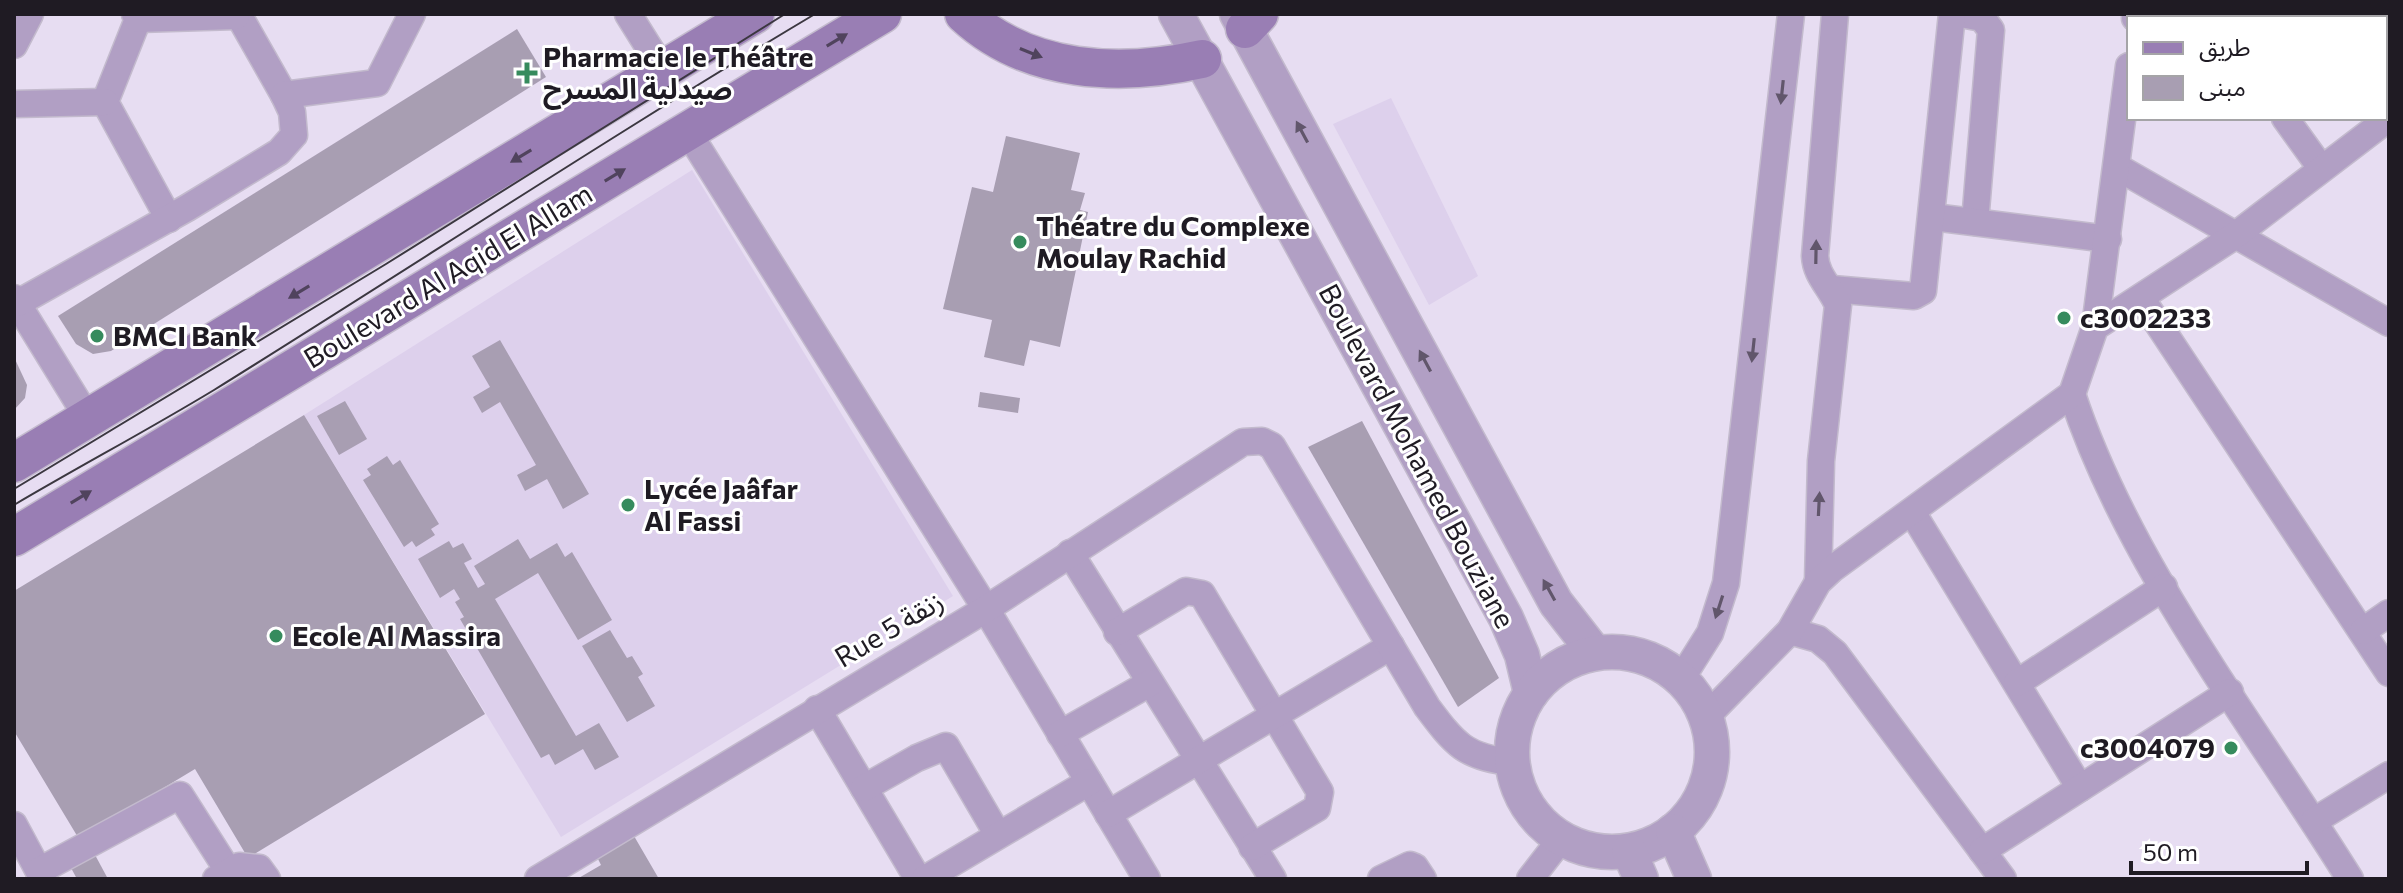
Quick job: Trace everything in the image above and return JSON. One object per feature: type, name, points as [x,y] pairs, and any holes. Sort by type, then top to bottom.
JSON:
[{"type":"main road","points":[[14,463],[755,14]]},
{"type":"main road","name":"Boulevard Al Aqid El Allam","points":[[14,537],[882,14]]},
{"type":"main road","points":[[964,14],[1010,45],[1084,68],[1148,69],[1202,59]]},
{"type":"street","points":[[14,45],[30,14]]},
{"type":"street","points":[[284,95],[377,83],[412,14]]},
{"type":"street","points":[[628,14],[663,70]]},
{"type":"street","name":"Boulevard Mohamed Bouziane","points":[[1176,14],[1506,618],[1522,655],[1531,693]]},
{"type":"street","points":[[1681,679],[1710,633],[1726,583],[1791,14]]},
{"type":"street","points":[[1818,582],[1821,461],[1838,305],[1832,289],[1818,275],[1815,256],[1835,14]]},
{"type":"street","points":[[1832,289],[1919,295],[1933,217],[1952,14]]},
{"type":"street","points":[[1961,14],[1982,18],[1991,30],[1975,222]]},
{"type":"street","points":[[89,420],[16,301],[169,219],[291,142],[294,135],[292,112],[237,15],[137,17],[105,102],[169,219]]},
{"type":"street","name":"Boulevard Mohamed Bouziane","points":[[1247,19],[1551,594],[1595,653]]},
{"type":"street","points":[[1706,717],[1790,631],[1818,582],[2072,394],[2095,327],[2127,83]]},
{"type":"street","points":[[14,104],[105,102]]},
{"type":"street","points":[[2286,120],[2321,168]]},
{"type":"street","points":[[2095,327],[2233,237],[2386,120]]},
{"type":"street","points":[[688,132],[986,609],[1147,879]]},
{"type":"street","points":[[2117,167],[2233,237],[2389,323]]},
{"type":"street","points":[[1933,217],[2108,239]]},
{"type":"street","points":[[2141,298],[2389,673]]},
{"type":"street","points":[[2072,394],[2092,456],[2164,587],[2350,879]]},
{"type":"street","name":"Rue 5 زنقة","points":[[538,879],[986,609],[1243,442],[1262,441],[1272,446],[1391,646]]},
{"type":"street","points":[[1912,512],[2080,788]]},
{"type":"street","points":[[1070,553],[1273,879]]},
{"type":"street","points":[[2017,683],[2164,587]]},
{"type":"street","points":[[1117,632],[1186,591],[1202,594],[1321,798],[1317,808],[1252,847]]},
{"type":"street","points":[[2363,631],[2389,613]]},
{"type":"street","points":[[1790,631],[1818,639],[1835,653],[2003,879]]},
{"type":"street","points":[[1108,814],[1391,646],[1427,707],[1458,745],[1480,758],[1512,762]]},
{"type":"street","points":[[1626,652],[1656,661],[1681,679],[1706,717],[1712,748],[1708,779],[1694,808],[1673,831],[1652,844],[1635,865],[1561,839],[1542,825],[1527,806],[1517,785],[1512,762],[1514,731],[1531,693],[1567,662],[1595,653],[1626,652]]},
{"type":"street","points":[[1060,734],[1150,683]]},
{"type":"street","points":[[1982,851],[2230,692]]},
{"type":"street","points":[[817,709],[918,879]]},
{"type":"street","points":[[864,788],[936,748],[946,746],[998,835]]},
{"type":"street","points":[[2314,821],[2389,775]]},
{"type":"street","points":[[925,879],[1089,782]]},
{"type":"street","points":[[14,825],[41,875],[180,795],[222,875],[239,866],[254,865],[267,879]]},
{"type":"street","points":[[1673,831],[1694,879]]},
{"type":"street","points":[[1530,879],[1561,839]]},
{"type":"street","points":[[1381,879],[1410,865],[1423,879]]},
{"type":"shaded area","points":[[1391,98],[1478,276],[1429,305],[1333,124]]},
{"type":"shaded area","name":"Lycée Jaâfar Al Fassi","points":[[692,170],[953,596],[561,837],[304,415]]},
{"type":"building","points":[[517,29],[546,77],[111,351],[93,354],[76,344],[58,316]]},
{"type":"building","name":"Théatre du Complexe Moulay Rachid","points":[[1006,136],[1080,153],[1071,190],[1085,193],[1080,210],[1088,212],[1060,347],[1030,340],[1024,366],[984,357],[992,320],[943,309],[972,187],[993,192]]},
{"type":"building","points":[[500,340],[589,494],[563,509],[547,479],[525,491],[517,475],[536,465],[500,402],[482,413],[473,397],[490,387],[472,356]]},
{"type":"building","points":[[14,357],[27,385],[25,398],[14,410]]},
{"type":"building","points":[[980,392],[1020,398],[1018,413],[978,407]]},
{"type":"building","points":[[345,401],[367,439],[339,455],[317,416]]},
{"type":"building","name":"Ecole Al Massira","points":[[304,415],[485,714],[248,858],[195,769],[79,839],[14,731],[14,591]]},
{"type":"building","points":[[1362,421],[1499,678],[1458,707],[1308,447]]},
{"type":"building","points":[[387,456],[393,465],[400,460],[439,524],[431,529],[435,535],[416,547],[412,541],[404,547],[363,480],[371,475],[367,469]]},
{"type":"building","points":[[518,539],[530,559],[557,543],[565,557],[572,552],[612,620],[578,640],[538,573],[495,599],[576,736],[599,723],[619,757],[595,770],[583,749],[555,765],[549,754],[541,758],[460,619],[464,617],[455,602],[460,599],[454,589],[440,598],[418,559],[449,541],[453,548],[463,543],[472,559],[464,563],[478,588],[485,584],[474,566]]},
{"type":"building","points":[[610,630],[627,658],[632,656],[643,674],[638,677],[655,706],[627,722],[582,646]]},
{"type":"building","points":[[634,836],[659,879],[577,879],[601,865],[597,857]]},
{"type":"building","points":[[94,853],[108,879],[77,879],[70,866]]},
{"type":"tram line","points":[[14,489],[386,264],[785,14]]},
{"type":"tram line","points":[[14,505],[214,390],[815,14]]},
{"type":"place","name":"Pharmacie le Théâtre صيدلية المسرح","points":[[527,73]]},
{"type":"place","name":"Théatre du Complexe Moulay Rachid","points":[[1020,242]]},
{"type":"place","name":"c3002233","points":[[2064,318]]},
{"type":"place","name":"BMCI Bank","points":[[97,336]]},
{"type":"place","name":"Lycée Jaâfar Al Fassi","points":[[628,505]]},
{"type":"place","name":"Ecole Al Massira","points":[[276,636]]},
{"type":"place","name":"c3004079","points":[[2231,748]]}]
